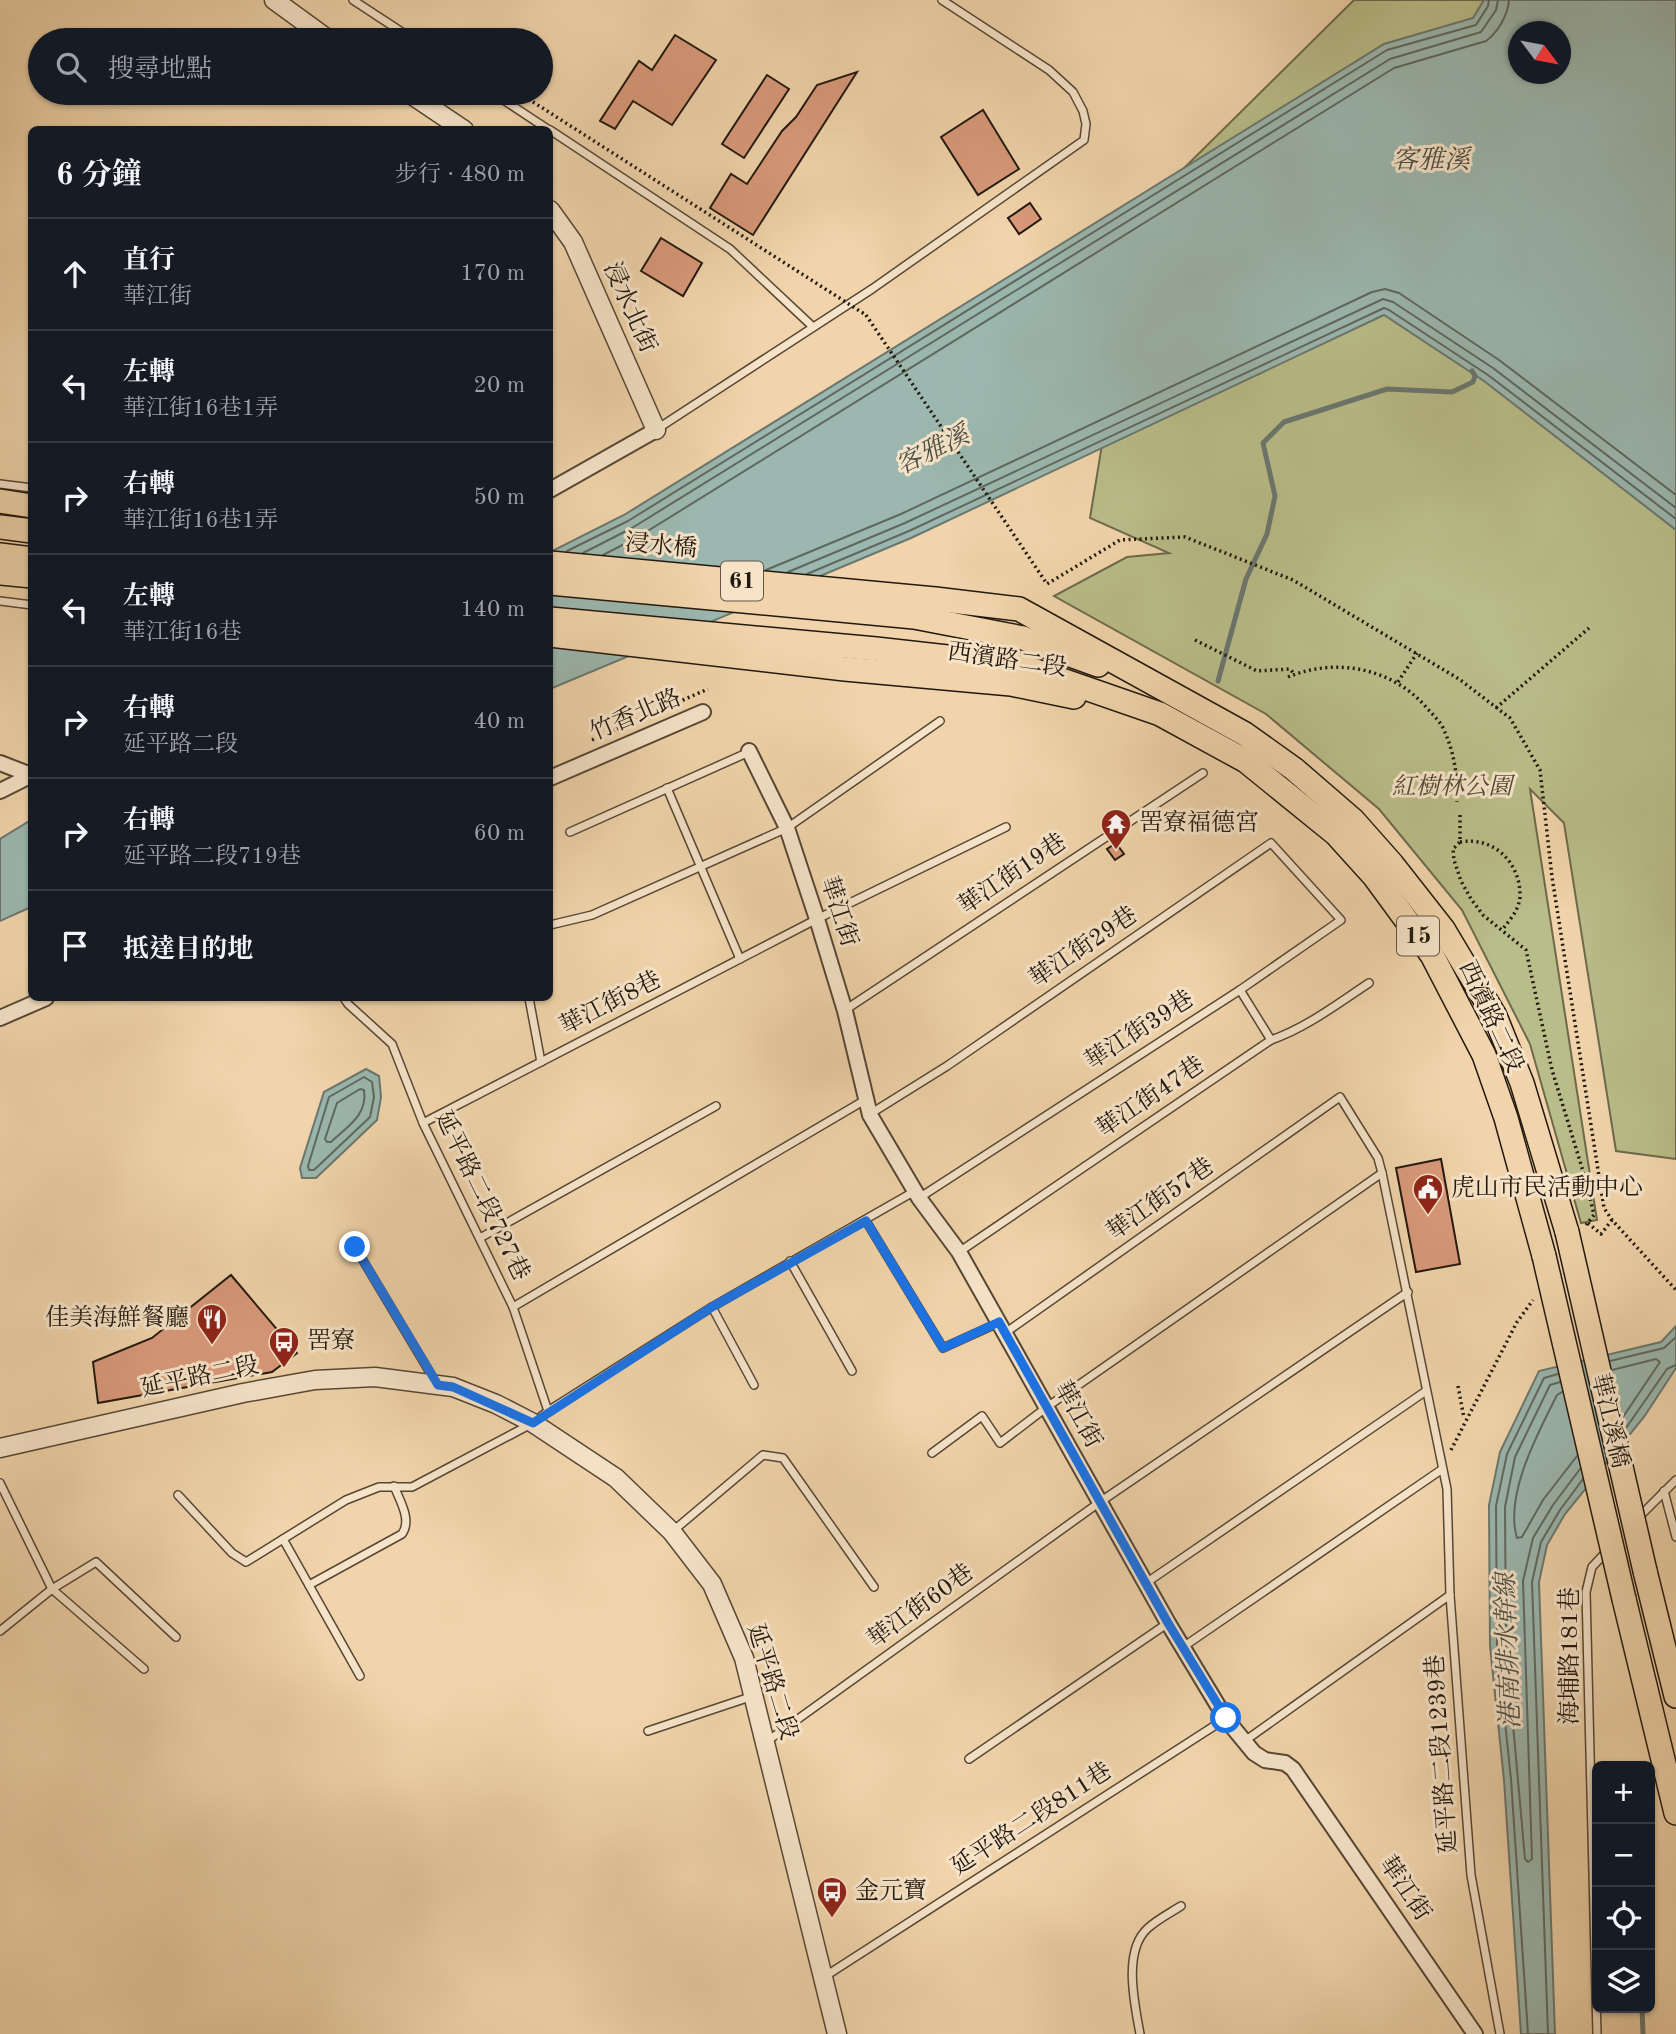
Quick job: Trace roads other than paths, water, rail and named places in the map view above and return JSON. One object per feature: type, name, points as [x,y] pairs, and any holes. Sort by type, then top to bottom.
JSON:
[{"type":"main road","points":[[0,501],[28,505]]},
{"type":"main road","points":[[0,527],[28,530]]},
{"type":"main road","points":[[0,555],[28,558]]},
{"type":"main road","name":"浸水橋","points":[[553,562],[935,599]]},
{"type":"main road","points":[[0,573],[28,576]]},
{"type":"main road","name":"浸水橋","points":[[553,583],[914,617],[1023,638]]},
{"type":"main road","name":"西濱路二段","points":[[935,599],[1019,610],[1245,734],[1294,769],[1353,820],[1443,929],[1494,1016],[1578,1228]]},
{"type":"main road","name":"61","points":[[553,619],[1019,665]]},
{"type":"main road","name":"西濱路二段","points":[[553,635],[845,669],[1011,684],[1160,714]]},
{"type":"main road","name":"西濱路二段","points":[[1023,638],[1176,694]]},
{"type":"main road","name":"西濱路二段","points":[[1019,665],[1160,714],[1246,761],[1336,834],[1374,876],[1432,955],[1484,1055],[1506,1118],[1544,1256]]},
{"type":"main road","name":"華江溪橋","points":[[1578,1228],[1645,1571],[1676,1696]]},
{"type":"main road","name":"華江溪橋","points":[[1544,1256],[1676,1813]]},
{"type":"street","points":[[274,0],[312,28]]},
{"type":"street","points":[[427,105],[458,126]]},
{"type":"street","name":"浸水北街","points":[[553,214],[573,242],[656,430]]},
{"type":"street","points":[[553,486],[656,430]]},
{"type":"street","name":"竹香北路","points":[[553,777],[703,712]]},
{"type":"street","name":"華江街","points":[[749,751],[787,828],[845,1011],[870,1115],[917,1194],[959,1252],[1168,1623],[1226,1718],[1254,1754],[1265,1760],[1285,1763],[1293,1769],[1475,2034]]},
{"type":"street","points":[[0,763],[28,774]]},
{"type":"street","points":[[0,791],[28,777]]},
{"type":"street","points":[[0,1018],[39,1001]]},
{"type":"street","name":"延平路二段","points":[[0,1448],[243,1393],[315,1380],[374,1377],[453,1387],[533,1423],[616,1478],[672,1532],[712,1584],[744,1658],[837,2034]]},
{"type":"lane","points":[[353,0],[396,28]]},
{"type":"lane","points":[[656,430],[872,289],[1084,140],[1086,124],[1083,111],[1073,92],[1049,70],[942,0]]},
{"type":"lane","points":[[511,105],[543,126]]},
{"type":"lane","points":[[553,133],[730,249],[812,326]]},
{"type":"lane","points":[[0,484],[28,488]]},
{"type":"lane","points":[[0,601],[28,604]]},
{"type":"lane","points":[[553,924],[592,915],[787,828],[940,721]]},
{"type":"lane","points":[[570,832],[749,751]]},
{"type":"lane","name":"華江街19巷","points":[[845,1011],[1203,772]]},
{"type":"lane","points":[[667,788],[740,959]]},
{"type":"lane","name":"華江街8巷","points":[[423,1123],[817,919],[1006,827]]},
{"type":"lane","name":"華江街29巷","points":[[870,1115],[947,1066],[1271,844],[1309,886]]},
{"type":"lane","name":"華江街39巷","points":[[548,1411],[790,1261],[917,1194],[1240,989],[1341,920],[1309,886]]},
{"type":"lane","name":"華江街47巷","points":[[959,1252],[1270,1040],[1287,1035],[1369,983]]},
{"type":"lane","points":[[1240,989],[1270,1040]]},
{"type":"lane","name":"延平路二段727巷","points":[[346,1001],[392,1044],[423,1123],[513,1307],[548,1411]]},
{"type":"lane","points":[[530,1001],[541,1062]]},
{"type":"lane","name":"延平路二段1239巷","points":[[1340,1097],[1378,1158],[1447,1489],[1450,1595],[1471,1875],[1500,2034]]},
{"type":"lane","name":"華江街57巷","points":[[866,1221],[943,1348],[1002,1328],[1340,1097]]},
{"type":"lane","points":[[513,1307],[865,1100]]},
{"type":"lane","points":[[480,1238],[716,1106]]},
{"type":"lane","points":[[932,1453],[982,1416],[1000,1443],[1047,1407],[1382,1173]]},
{"type":"lane","points":[[355,1247],[438,1385]]},
{"type":"lane","points":[[790,1261],[852,1371]]},
{"type":"lane","name":"華江街60巷","points":[[765,1743],[1100,1502],[1408,1292]]},
{"type":"lane","points":[[712,1307],[754,1385]]},
{"type":"lane","points":[[1146,1583],[1426,1391]]},
{"type":"lane","points":[[178,1495],[232,1553],[246,1562],[346,1500],[379,1487],[412,1487],[533,1423],[548,1411]]},
{"type":"lane","points":[[672,1532],[763,1455],[783,1458],[874,1587]]},
{"type":"lane","points":[[1183,1647],[1441,1470]]},
{"type":"lane","points":[[1628,1528],[1676,1480]]},
{"type":"lane","points":[[0,1483],[52,1589],[144,1669]]},
{"type":"lane","points":[[309,1585],[402,1534],[407,1528],[407,1520],[394,1486]]},
{"type":"lane","points":[[1664,1491],[1676,1537]]},
{"type":"lane","name":"海埔路181巷","points":[[1597,2034],[1586,1592],[1592,1567],[1619,1538]]},
{"type":"lane","points":[[283,1539],[360,1676]]},
{"type":"lane","points":[[0,1631],[52,1589],[96,1562],[177,1637]]},
{"type":"lane","points":[[1245,1740],[1450,1595]]},
{"type":"lane","points":[[969,1759],[1168,1623]]},
{"type":"lane","points":[[648,1731],[753,1696]]},
{"type":"lane","name":"延平路二段811巷","points":[[824,1976],[1226,1718]]},
{"type":"lane","points":[[1140,2034],[1132,1990],[1137,1944],[1147,1929],[1181,1906]]},
{"type":"water","name":"客雅溪","points":[[1484,0],[1676,0],[1676,530],[1484,381],[1384,315],[911,538],[553,688],[553,550],[624,515],[1384,44],[1473,18]]},
{"type":"water","points":[[28,822],[28,908],[0,921],[0,839]]},
{"type":"water","points":[[366,1069],[379,1076],[381,1097],[377,1120],[316,1178],[302,1178],[300,1168],[324,1092]]},
{"type":"water","name":"港南排水幹線","points":[[1676,1326],[1676,1368],[1644,1417],[1565,1514],[1547,1545],[1539,1582],[1555,2034],[1521,2034],[1504,1780],[1490,1646],[1489,1505],[1500,1452],[1539,1371],[1661,1342]]},
{"type":"waterway","points":[[1218,681],[1246,579],[1267,534],[1275,496],[1263,443],[1284,422],[1387,389],[1452,392],[1473,382],[1475,376],[1472,371]]},
{"type":"waterway","points":[[1642,2013],[1643,2034]]},
{"type":"place","name":"罟寮福德宮","points":[[1116,851]]},
{"type":"place","name":"虎山市民活動中心","points":[[1428,1216]]},
{"type":"place","name":"佳美海鮮餐廳","points":[[212,1346]]},
{"type":"place","name":"罟寮","points":[[284,1369]]},
{"type":"place","name":"金元寶","points":[[832,1919]]},
{"type":"park label","name":"紅樹林公園","points":[[1452,788]]}]
